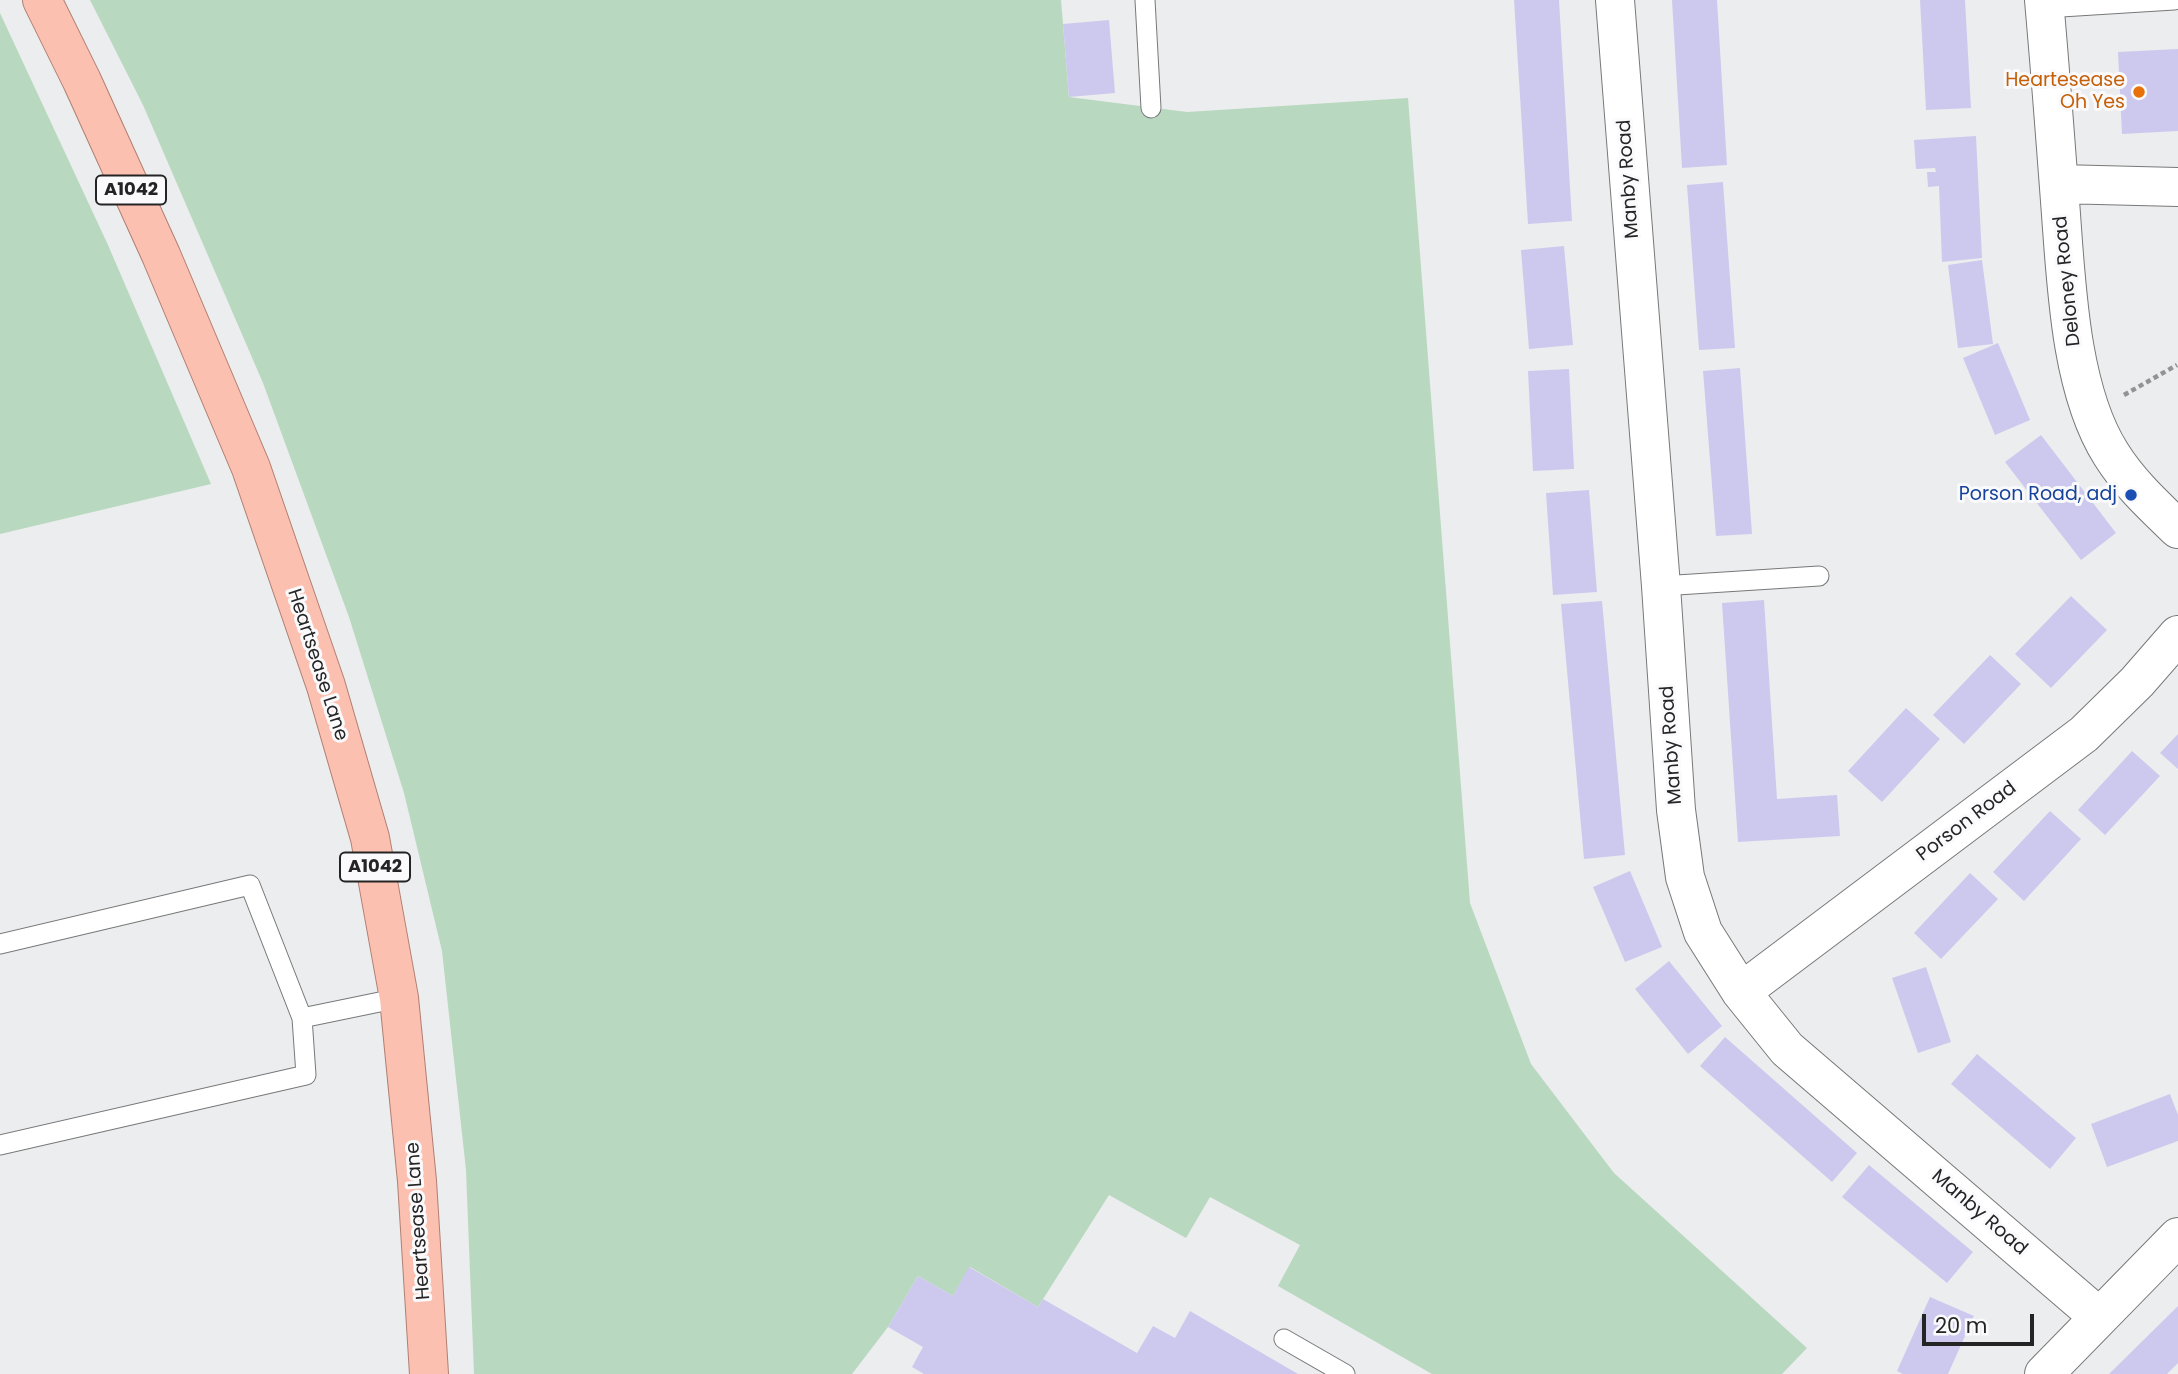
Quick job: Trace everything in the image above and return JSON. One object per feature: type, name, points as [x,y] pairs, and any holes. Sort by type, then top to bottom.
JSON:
[{"type":"highway","name":"Heartsease Lane","points":[[42,0],[161,255],[251,468],[326,686],[370,838],[398,998],[417,1181],[429,1374]]},
{"type":"street","name":"Manby Road","points":[[1615,0],[1676,810],[1685,877],[1703,932],[1741,992],[1787,1049],[2099,1317]]},
{"type":"street","name":"Deloney Road","points":[[2045,4],[2066,280],[2075,354],[2092,414],[2110,453],[2143,495],[2178,529]]},
{"type":"street","points":[[2059,184],[2178,187]]},
{"type":"street","name":"Porson Road","points":[[1741,992],[2084,734],[2137,682],[2178,635]]},
{"type":"street","points":[[2044,1374],[2178,1237]]},
{"type":"lane","points":[[1145,0],[1151,108]]},
{"type":"lane","points":[[2045,4],[2174,0]]},
{"type":"lane","points":[[1661,586],[1819,576]]},
{"type":"lane","points":[[0,944],[250,885],[302,1018],[306,1075],[0,1145]]},
{"type":"lane","points":[[302,1018],[398,998]]},
{"type":"lane","points":[[1284,1339],[1345,1374]]},
{"type":"path","points":[[2092,414],[2178,364]]},
{"type":"green space","points":[[90,0],[1061,0],[1069,97],[1187,112],[1408,98],[1470,903],[1531,1064],[1614,1173],[1807,1348],[1782,1374],[1432,1374],[1278,1286],[1300,1245],[1210,1197],[1186,1238],[1109,1195],[1038,1307],[970,1267],[953,1296],[918,1276],[888,1327],[852,1374],[474,1374],[466,1170],[442,951],[404,793],[349,617],[263,383],[143,105]]},
{"type":"green space","points":[[0,13],[108,245],[211,484],[0,534]]},
{"type":"building","points":[[1514,0],[1559,0],[1572,221],[1528,224]]},
{"type":"building","points":[[1672,0],[1717,0],[1727,165],[1682,168]]},
{"type":"building","points":[[1920,0],[1965,0],[1971,108],[1926,110]]},
{"type":"building","points":[[1109,20],[1115,93],[1069,97],[1063,24]]},
{"type":"building","name":"Heartesease Oh Yes","points":[[2178,49],[2178,131],[2122,134],[2118,52]]},
{"type":"building","points":[[1976,136],[1982,258],[1942,262],[1939,186],[1928,187],[1927,172],[1936,172],[1935,168],[1916,169],[1914,140]]},
{"type":"building","points":[[1723,182],[1735,348],[1699,350],[1687,185]]},
{"type":"building","points":[[1564,246],[1573,345],[1529,349],[1521,250]]},
{"type":"building","points":[[1982,260],[1993,344],[1958,348],[1948,265]]},
{"type":"building","points":[[1998,343],[2030,420],[1995,435],[1963,358]]},
{"type":"building","points":[[1740,368],[1752,534],[1716,536],[1703,371]]},
{"type":"building","points":[[1569,369],[1574,469],[1533,471],[1528,371]]},
{"type":"building","points":[[2041,435],[2116,533],[2081,560],[2005,462]]},
{"type":"building","points":[[1589,490],[1597,592],[1553,595],[1546,493]]},
{"type":"building","points":[[2071,596],[2107,630],[2051,688],[2015,654]]},
{"type":"building","points":[[1764,600],[1777,799],[1837,795],[1840,836],[1738,842],[1722,603]]},
{"type":"building","points":[[1602,601],[1625,855],[1584,859],[1561,604]]},
{"type":"building","points":[[1990,655],[2021,684],[1964,744],[1933,715]]},
{"type":"building","points":[[1906,708],[1940,739],[1882,802],[1848,771]]},
{"type":"building","points":[[2178,734],[2178,769],[2160,753]]},
{"type":"building","points":[[2132,751],[2160,776],[2105,835],[2078,810]]},
{"type":"building","points":[[2050,811],[2081,839],[2024,901],[1993,872]]},
{"type":"building","points":[[1630,871],[1662,947],[1625,962],[1593,887]]},
{"type":"building","points":[[1970,873],[1998,899],[1941,959],[1914,933]]},
{"type":"building","points":[[1669,961],[1722,1026],[1688,1054],[1635,989]]},
{"type":"building","points":[[1926,967],[1951,1042],[1918,1053],[1892,978]]},
{"type":"building","points":[[1725,1037],[1857,1153],[1832,1182],[1700,1066]]},
{"type":"building","points":[[1977,1054],[2076,1138],[2050,1169],[1951,1084]]},
{"type":"building","points":[[2170,1094],[2178,1115],[2178,1141],[2107,1167],[2091,1124]]},
{"type":"building","points":[[1869,1165],[1973,1252],[1947,1283],[1842,1197]]},
{"type":"building","points":[[969,1267],[1038,1307],[1043,1299],[1137,1353],[1153,1326],[1175,1338],[1190,1311],[1298,1374],[924,1374],[912,1367],[923,1347],[888,1327],[918,1276],[953,1296]]},
{"type":"building","points":[[1930,1297],[1974,1316],[1948,1374],[1903,1374],[1897,1371]]},
{"type":"building","points":[[2178,1306],[2178,1363],[2167,1374],[2109,1374]]},
{"type":"place","name":"Heartesease Oh Yes","points":[[2139,92]]},
{"type":"place","name":"Porson Road, adj","points":[[2131,495]]}]
